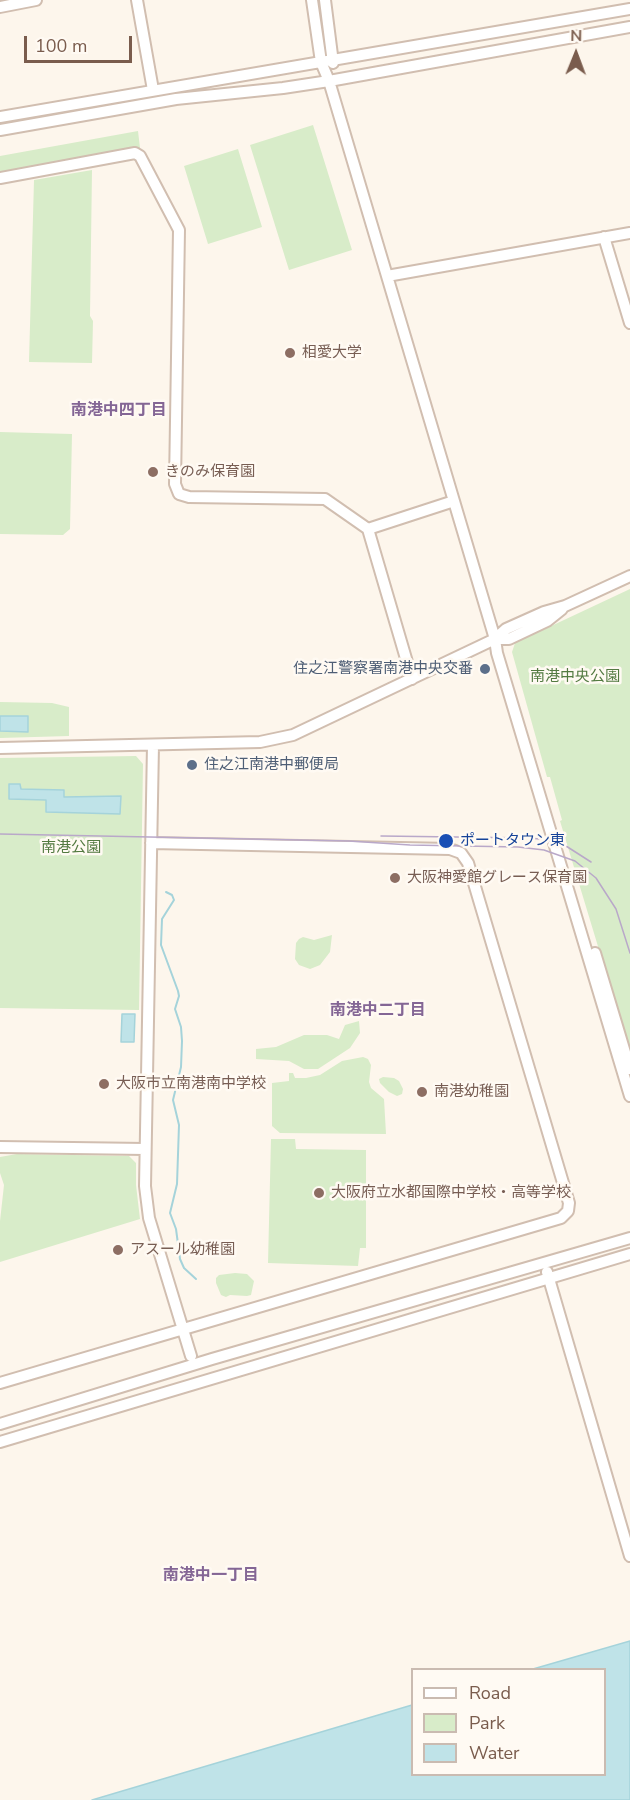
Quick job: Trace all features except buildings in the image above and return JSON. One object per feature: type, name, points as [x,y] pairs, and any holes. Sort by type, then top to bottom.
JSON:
[{"type":"street","points":[[0,7],[36,0]]},
{"type":"street","points":[[137,0],[153,90]]},
{"type":"street","points":[[312,0],[321,62],[329,81],[630,1096]]},
{"type":"street","points":[[325,0],[334,59],[329,81]]},
{"type":"street","points":[[0,117],[630,9]]},
{"type":"street","points":[[0,130],[176,99],[329,81],[630,27]]},
{"type":"street","points":[[0,178],[135,153],[140,156],[179,230],[175,484],[179,494],[189,497],[325,499],[368,529],[412,679]]},
{"type":"street","points":[[387,276],[630,233]]},
{"type":"street","points":[[604,237],[630,323]]},
{"type":"street","points":[[368,529],[454,501]]},
{"type":"street","points":[[0,748],[260,742],[293,735],[495,639],[509,639],[547,621],[565,606],[630,576]]},
{"type":"street","points":[[495,639],[503,652],[630,1069]]},
{"type":"street","points":[[153,745],[145,1186],[149,1218],[191,1356]]},
{"type":"street","points":[[0,1383],[561,1218],[568,1211],[569,1203],[468,863],[461,853],[450,849],[151,843]]},
{"type":"street","points":[[0,1147],[145,1149]]},
{"type":"street","points":[[0,1424],[212,1359],[630,1238]]},
{"type":"street","points":[[0,1442],[630,1254]]},
{"type":"street","points":[[615,1258],[630,1258]]},
{"type":"street","points":[[545,1263],[630,1556]]},
{"type":"green space","points":[[313,125],[352,250],[289,270],[250,145]]},
{"type":"green space","points":[[138,131],[140,148],[0,173],[0,156]]},
{"type":"green space","points":[[238,149],[262,227],[208,244],[184,166]]},
{"type":"green space","points":[[92,170],[90,316],[93,321],[92,363],[29,362],[34,180]]},
{"type":"green space","points":[[0,432],[72,434],[70,529],[63,535],[0,534]]},
{"type":"green space","name":"南港中央公園","points":[[630,589],[630,1052],[512,652],[515,643]]},
{"type":"green space","points":[[0,702],[52,703],[69,707],[69,736],[0,738]]},
{"type":"green space","name":"南港公園","points":[[136,756],[143,764],[139,1010],[0,1008],[0,758]]},
{"type":"green space","points":[[332,935],[330,952],[320,965],[310,969],[299,965],[295,959],[296,943],[299,939],[303,937],[314,940]]},
{"type":"green space","points":[[359,1021],[360,1033],[350,1048],[318,1069],[304,1069],[289,1061],[256,1059],[256,1049],[276,1047],[304,1035],[327,1035],[339,1039],[345,1025]]},
{"type":"green space","points":[[363,1057],[368,1059],[371,1065],[369,1082],[371,1088],[384,1099],[386,1134],[280,1133],[272,1126],[272,1083],[289,1081],[289,1073],[293,1073],[295,1078],[320,1075],[342,1061]]},
{"type":"green space","points":[[383,1077],[399,1081],[403,1089],[402,1094],[397,1096],[389,1092],[380,1083],[379,1079]]},
{"type":"green space","name":"大阪府立水都国際中学校・高等学校","points":[[271,1139],[295,1139],[296,1149],[366,1150],[366,1248],[360,1248],[358,1266],[268,1263]]},
{"type":"green space","points":[[17,1154],[129,1156],[136,1163],[140,1219],[0,1262],[0,1221],[4,1185],[0,1173],[0,1157]]},
{"type":"green space","points":[[247,1274],[254,1281],[251,1295],[226,1297],[221,1295],[216,1278],[219,1275]]},
{"type":"water","points":[[0,716],[28,716],[28,732],[0,731]]},
{"type":"water","points":[[9,784],[20,784],[21,789],[64,790],[64,797],[121,796],[120,814],[46,812],[46,800],[9,799]]},
{"type":"water","points":[[122,1014],[135,1014],[134,1042],[121,1042]]},
{"type":"water","points":[[630,1641],[630,1800],[92,1800],[411,1705],[411,1776],[606,1776],[606,1668],[536,1668]]},
{"type":"waterway","points":[[166,892],[172,895],[174,900],[162,919],[161,945],[178,991],[179,996],[175,1009],[181,1027],[182,1041],[181,1067],[173,1100],[179,1125],[177,1184],[170,1213],[176,1229],[180,1259],[184,1268],[196,1279]]},
{"type":"tram line","points":[[0,834],[349,841],[544,850],[575,861],[596,878],[616,909],[630,953]]},
{"type":"tram line","points":[[381,836],[531,838],[566,846],[591,862]]},
{"type":"place","name":"相愛大学","points":[[290,353]]},
{"type":"place","name":"きのみ保育園","points":[[153,472]]},
{"type":"place","name":"住之江警察署南港中央交番","points":[[485,669]]},
{"type":"place","name":"住之江南港中郵便局","points":[[192,765]]},
{"type":"place","name":"ポートタウン東","points":[[446,841]]},
{"type":"place","name":"大阪神愛館グレース保育園","points":[[395,878]]},
{"type":"place","name":"大阪市立南港南中学校","points":[[104,1084]]},
{"type":"place","name":"南港幼稚園","points":[[422,1092]]},
{"type":"place","name":"大阪府立水都国際中学校・高等学校","points":[[319,1193]]},
{"type":"place","name":"アスール幼稚園","points":[[118,1250]]},
{"type":"district","name":"南港中四丁目","points":[[119,411]]},
{"type":"district","name":"南港中二丁目","points":[[378,1011]]},
{"type":"district","name":"南港中一丁目","points":[[211,1576]]}]
